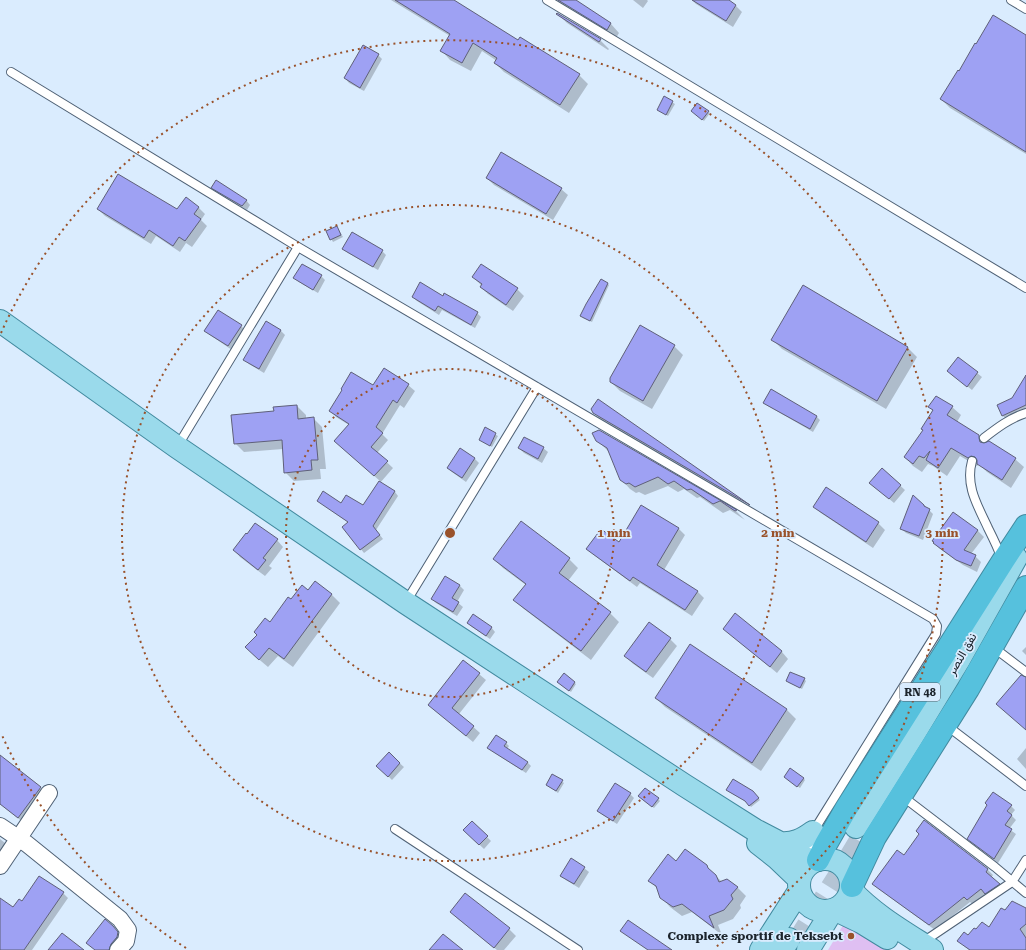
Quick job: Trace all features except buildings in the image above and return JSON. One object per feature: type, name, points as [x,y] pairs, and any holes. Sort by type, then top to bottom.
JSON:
[{"type":"highway","name":"RN 48","points":[[809,871],[846,809],[1026,526]]},
{"type":"highway","name":"RN 48","points":[[852,888],[875,837],[968,689],[1026,588]]},
{"type":"main road","points":[[0,321],[177,447],[406,603],[684,785],[755,830],[780,843],[809,871]]},
{"type":"main road","name":"نفق النصر","points":[[1026,539],[960,658],[911,739],[860,829],[1026,567]]},
{"type":"main road","points":[[684,785],[768,851],[809,871]]},
{"type":"main road","points":[[780,843],[795,842],[805,838],[813,832]]},
{"type":"main road","points":[[852,888],[846,902],[834,910],[824,912],[815,910],[808,906],[802,899],[809,871],[825,859],[838,862],[848,872],[851,879],[852,888],[858,898],[919,948]]},
{"type":"main road","name":"RN 48","points":[[762,950],[809,871]]},
{"type":"main road","points":[[794,947],[834,910]]},
{"type":"main road","points":[[834,910],[849,915],[873,928],[919,948]]},
{"type":"street","points":[[0,866],[49,793]]},
{"type":"street","points":[[0,826],[18,838],[120,919],[128,930],[126,941],[118,950]]},
{"type":"lane","points":[[547,0],[1026,288]]},
{"type":"lane","points":[[1017,1],[1026,9]]},
{"type":"lane","points":[[10,72],[298,247],[933,619],[937,626],[936,634],[813,832],[810,839],[812,856],[809,871]]},
{"type":"lane","points":[[177,447],[298,247]]},
{"type":"lane","points":[[406,603],[537,387]]},
{"type":"lane","points":[[984,438],[1008,421],[1026,414]]},
{"type":"lane","points":[[972,460],[970,479],[974,497],[1003,561]]},
{"type":"lane","points":[[992,646],[1026,672]]},
{"type":"lane","points":[[946,725],[1026,786]]},
{"type":"lane","points":[[901,796],[995,867],[1026,893]]},
{"type":"lane","points":[[395,829],[578,950]]},
{"type":"lane","points":[[919,948],[1012,882],[1026,860]]},
{"type":"shaded area","name":"Complexe sportif de Teksebt","points":[[845,922],[887,950],[828,950]]},
{"type":"tunnel","points":[[796,944],[865,832]]},
{"type":"place","name":"Complexe sportif de Teksebt","points":[[851,936]]}]
